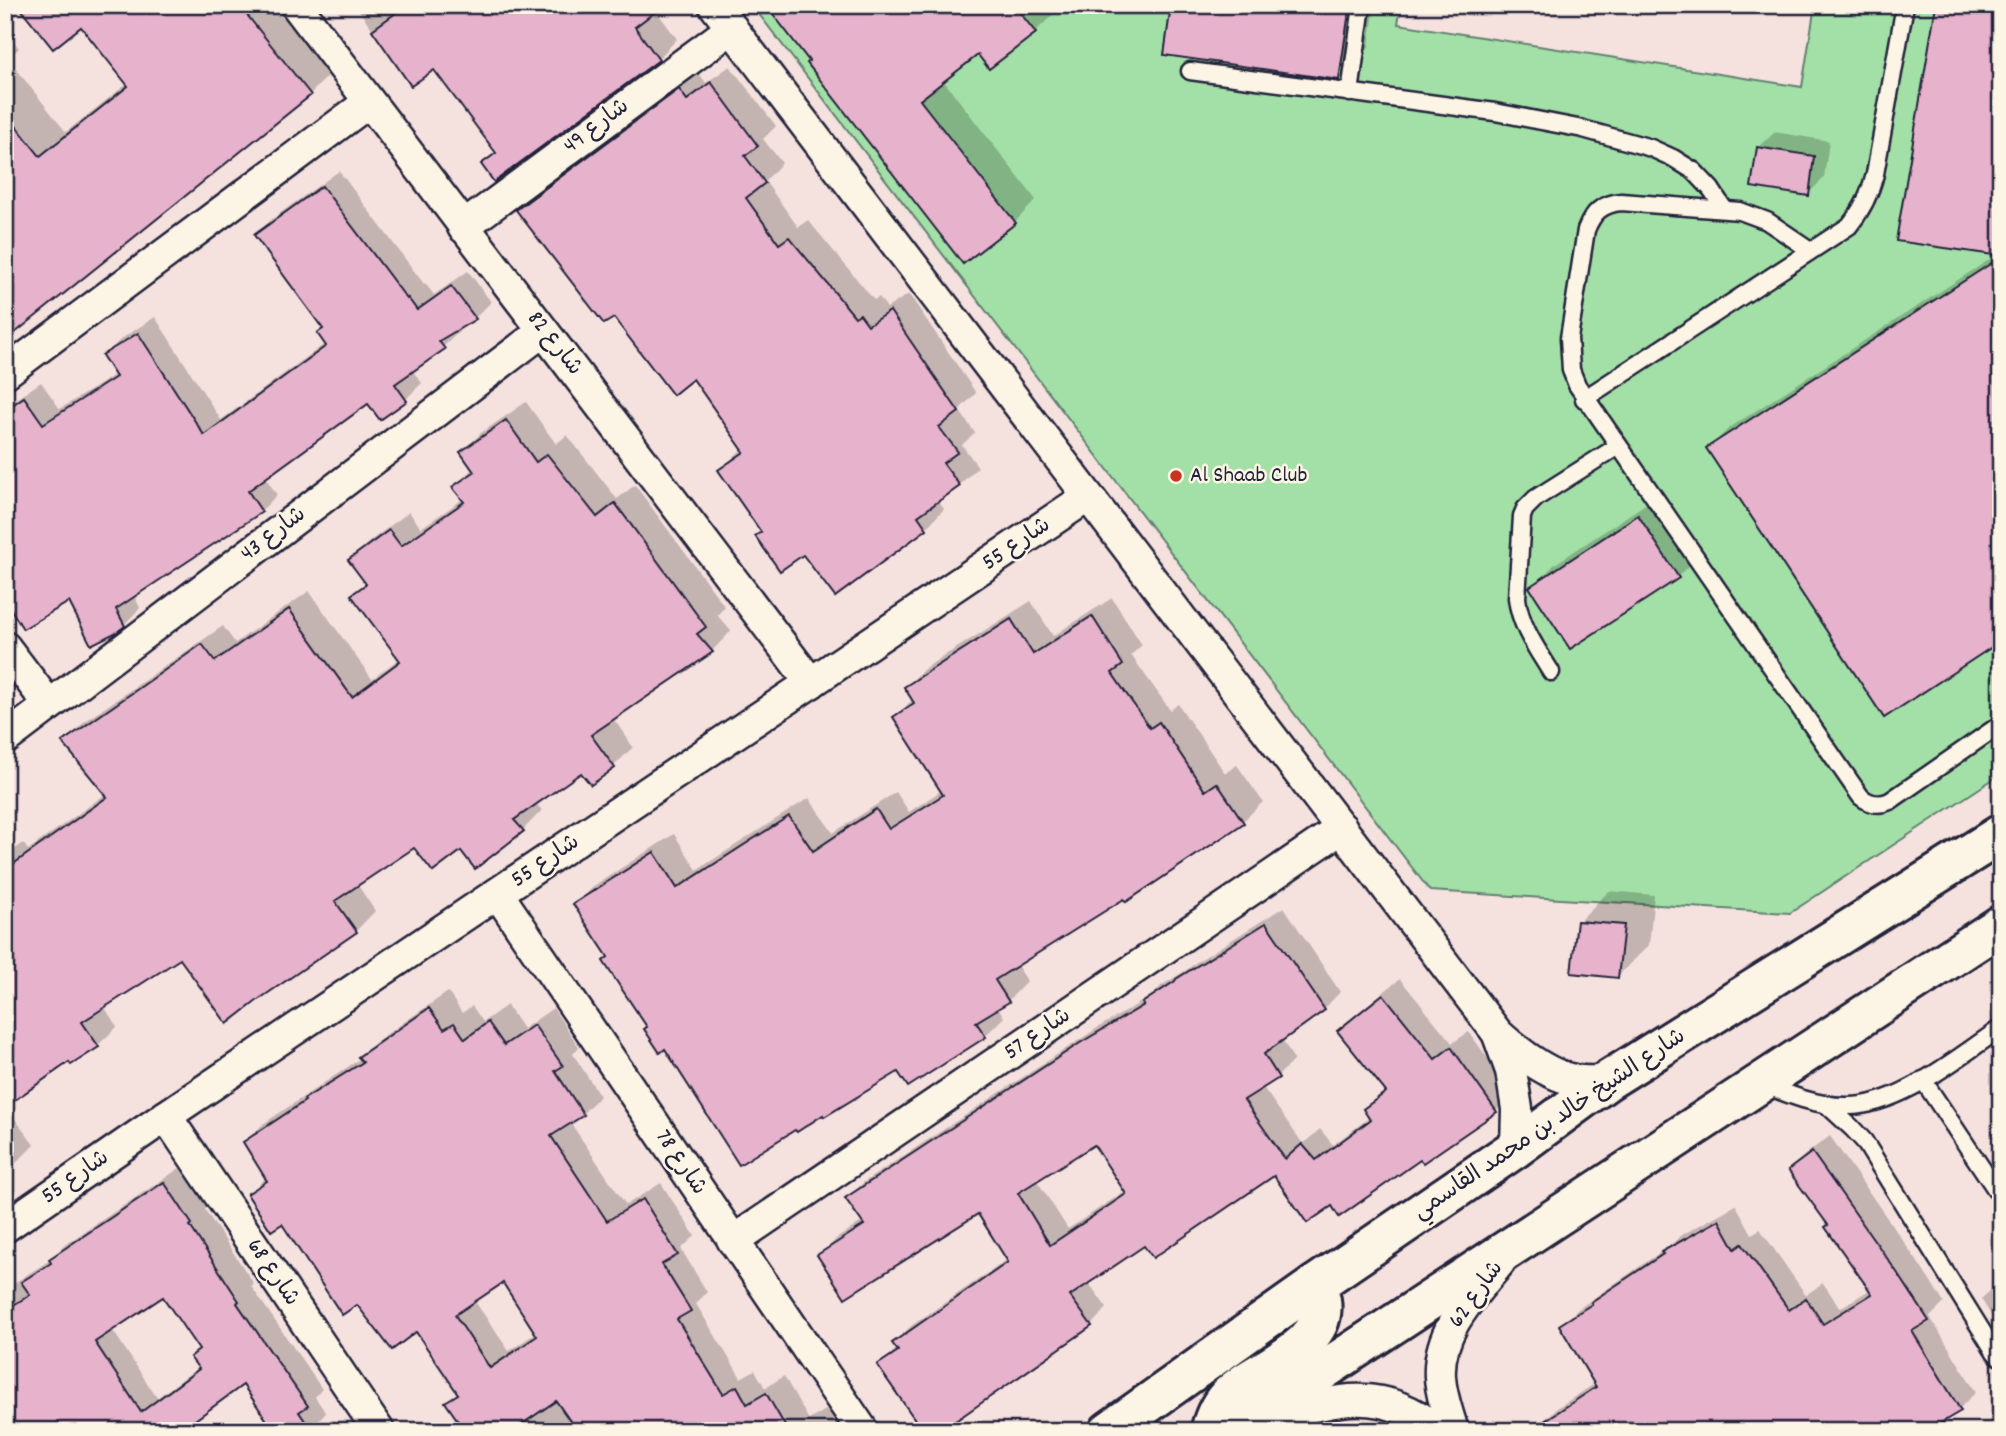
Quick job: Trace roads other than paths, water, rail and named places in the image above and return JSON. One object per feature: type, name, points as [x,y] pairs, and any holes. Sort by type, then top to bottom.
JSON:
[{"type":"main road","name":"شارع الشيخ خالد بن محمد القاسمي","points":[[1109,1431],[1315,1285],[1516,1148],[1607,1081],[2001,834]]},
{"type":"main road","points":[[1315,1285],[1321,1300],[1321,1316],[1315,1331],[1305,1343],[1228,1396],[1214,1418],[1225,1430],[2001,925]]},
{"type":"street","name":"شارع 82","points":[[296,5],[811,683]]},
{"type":"street","points":[[723,17],[1498,1034],[1520,1054],[1545,1069],[1572,1080],[1607,1081]]},
{"type":"street","name":"شارع 49","points":[[463,227],[723,17]]},
{"type":"street","points":[[5,373],[369,102]]},
{"type":"street","name":"شارع 43","points":[[5,739],[543,331]]},
{"type":"street","name":"شارع 55","points":[[5,1227],[1087,498]]},
{"type":"street","points":[[5,647],[50,705]]},
{"type":"street","name":"شارع 57","points":[[733,1241],[1342,828]]},
{"type":"street","name":"شارع 78","points":[[498,894],[863,1431]]},
{"type":"street","points":[[1498,1034],[1511,1071],[1517,1109],[1516,1148]]},
{"type":"street","name":"شارع 68","points":[[166,1116],[379,1431]]},
{"type":"street","name":"شارع 62","points":[[1453,1431],[1440,1376],[1442,1352],[1450,1328],[1463,1308],[1515,1243]]},
{"type":"street","points":[[1225,1430],[1325,1403],[1350,1399],[1377,1400],[1404,1408],[1439,1431]]},
{"type":"lane","points":[[1350,93],[1362,5]]},
{"type":"lane","points":[[1584,399],[1849,226],[1862,211],[1870,193],[1905,5]]},
{"type":"lane","points":[[1190,71],[1495,112],[1583,129],[1651,148],[1673,158],[1694,172],[1711,189],[1724,209]]},
{"type":"lane","points":[[1810,250],[1767,221],[1754,215],[1724,209],[1621,202],[1598,209],[1586,230],[1569,338],[1571,370],[1577,385],[1584,399],[1866,801],[1878,804],[1890,801],[2001,724]]},
{"type":"lane","points":[[1551,672],[1518,610],[1522,516],[1536,498],[1618,446]]},
{"type":"lane","points":[[1761,1083],[1783,1093],[1826,1104],[1846,1107],[1865,1105],[1906,1092],[2001,1028]]},
{"type":"lane","points":[[1923,1080],[2001,1197]]},
{"type":"lane","points":[[1826,1104],[1864,1141],[2001,1358]]},
{"type":"place","name":"Al Shaab Club","points":[[1176,476]]}]
